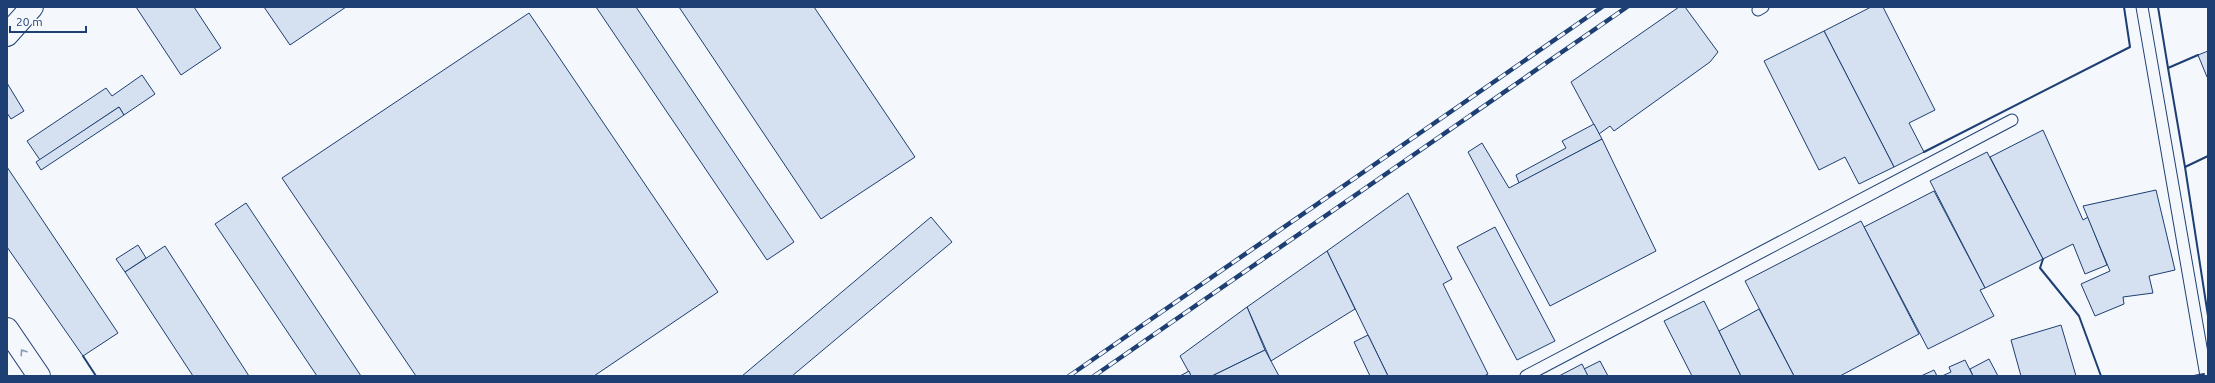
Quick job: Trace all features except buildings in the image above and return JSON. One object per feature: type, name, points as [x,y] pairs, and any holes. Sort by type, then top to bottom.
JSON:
[{"type":"street","points":[[7,35],[32,7]]},
{"type":"street","points":[[7,329],[39,376]]},
{"type":"lane","points":[[2142,7],[2206,376]]},
{"type":"lane","points":[[1526,376],[2012,120]]},
{"type":"railway","points":[[1069,376],[1602,7]]},
{"type":"railway","points":[[1094,376],[1627,7]]},
{"type":"wall","points":[[1924,152],[2130,47],[2124,7]]},
{"type":"wall","points":[[2158,7],[2168,68]]},
{"type":"wall","points":[[2198,55],[2168,68],[2185,167],[2208,156]]},
{"type":"wall","points":[[2185,167],[2208,316]]},
{"type":"wall","points":[[2043,259],[2040,268],[2079,316],[2101,376]]},
{"type":"wall","points":[[83,356],[96,376]]},
{"type":"wall","points":[[2194,376],[2204,374]]}]
